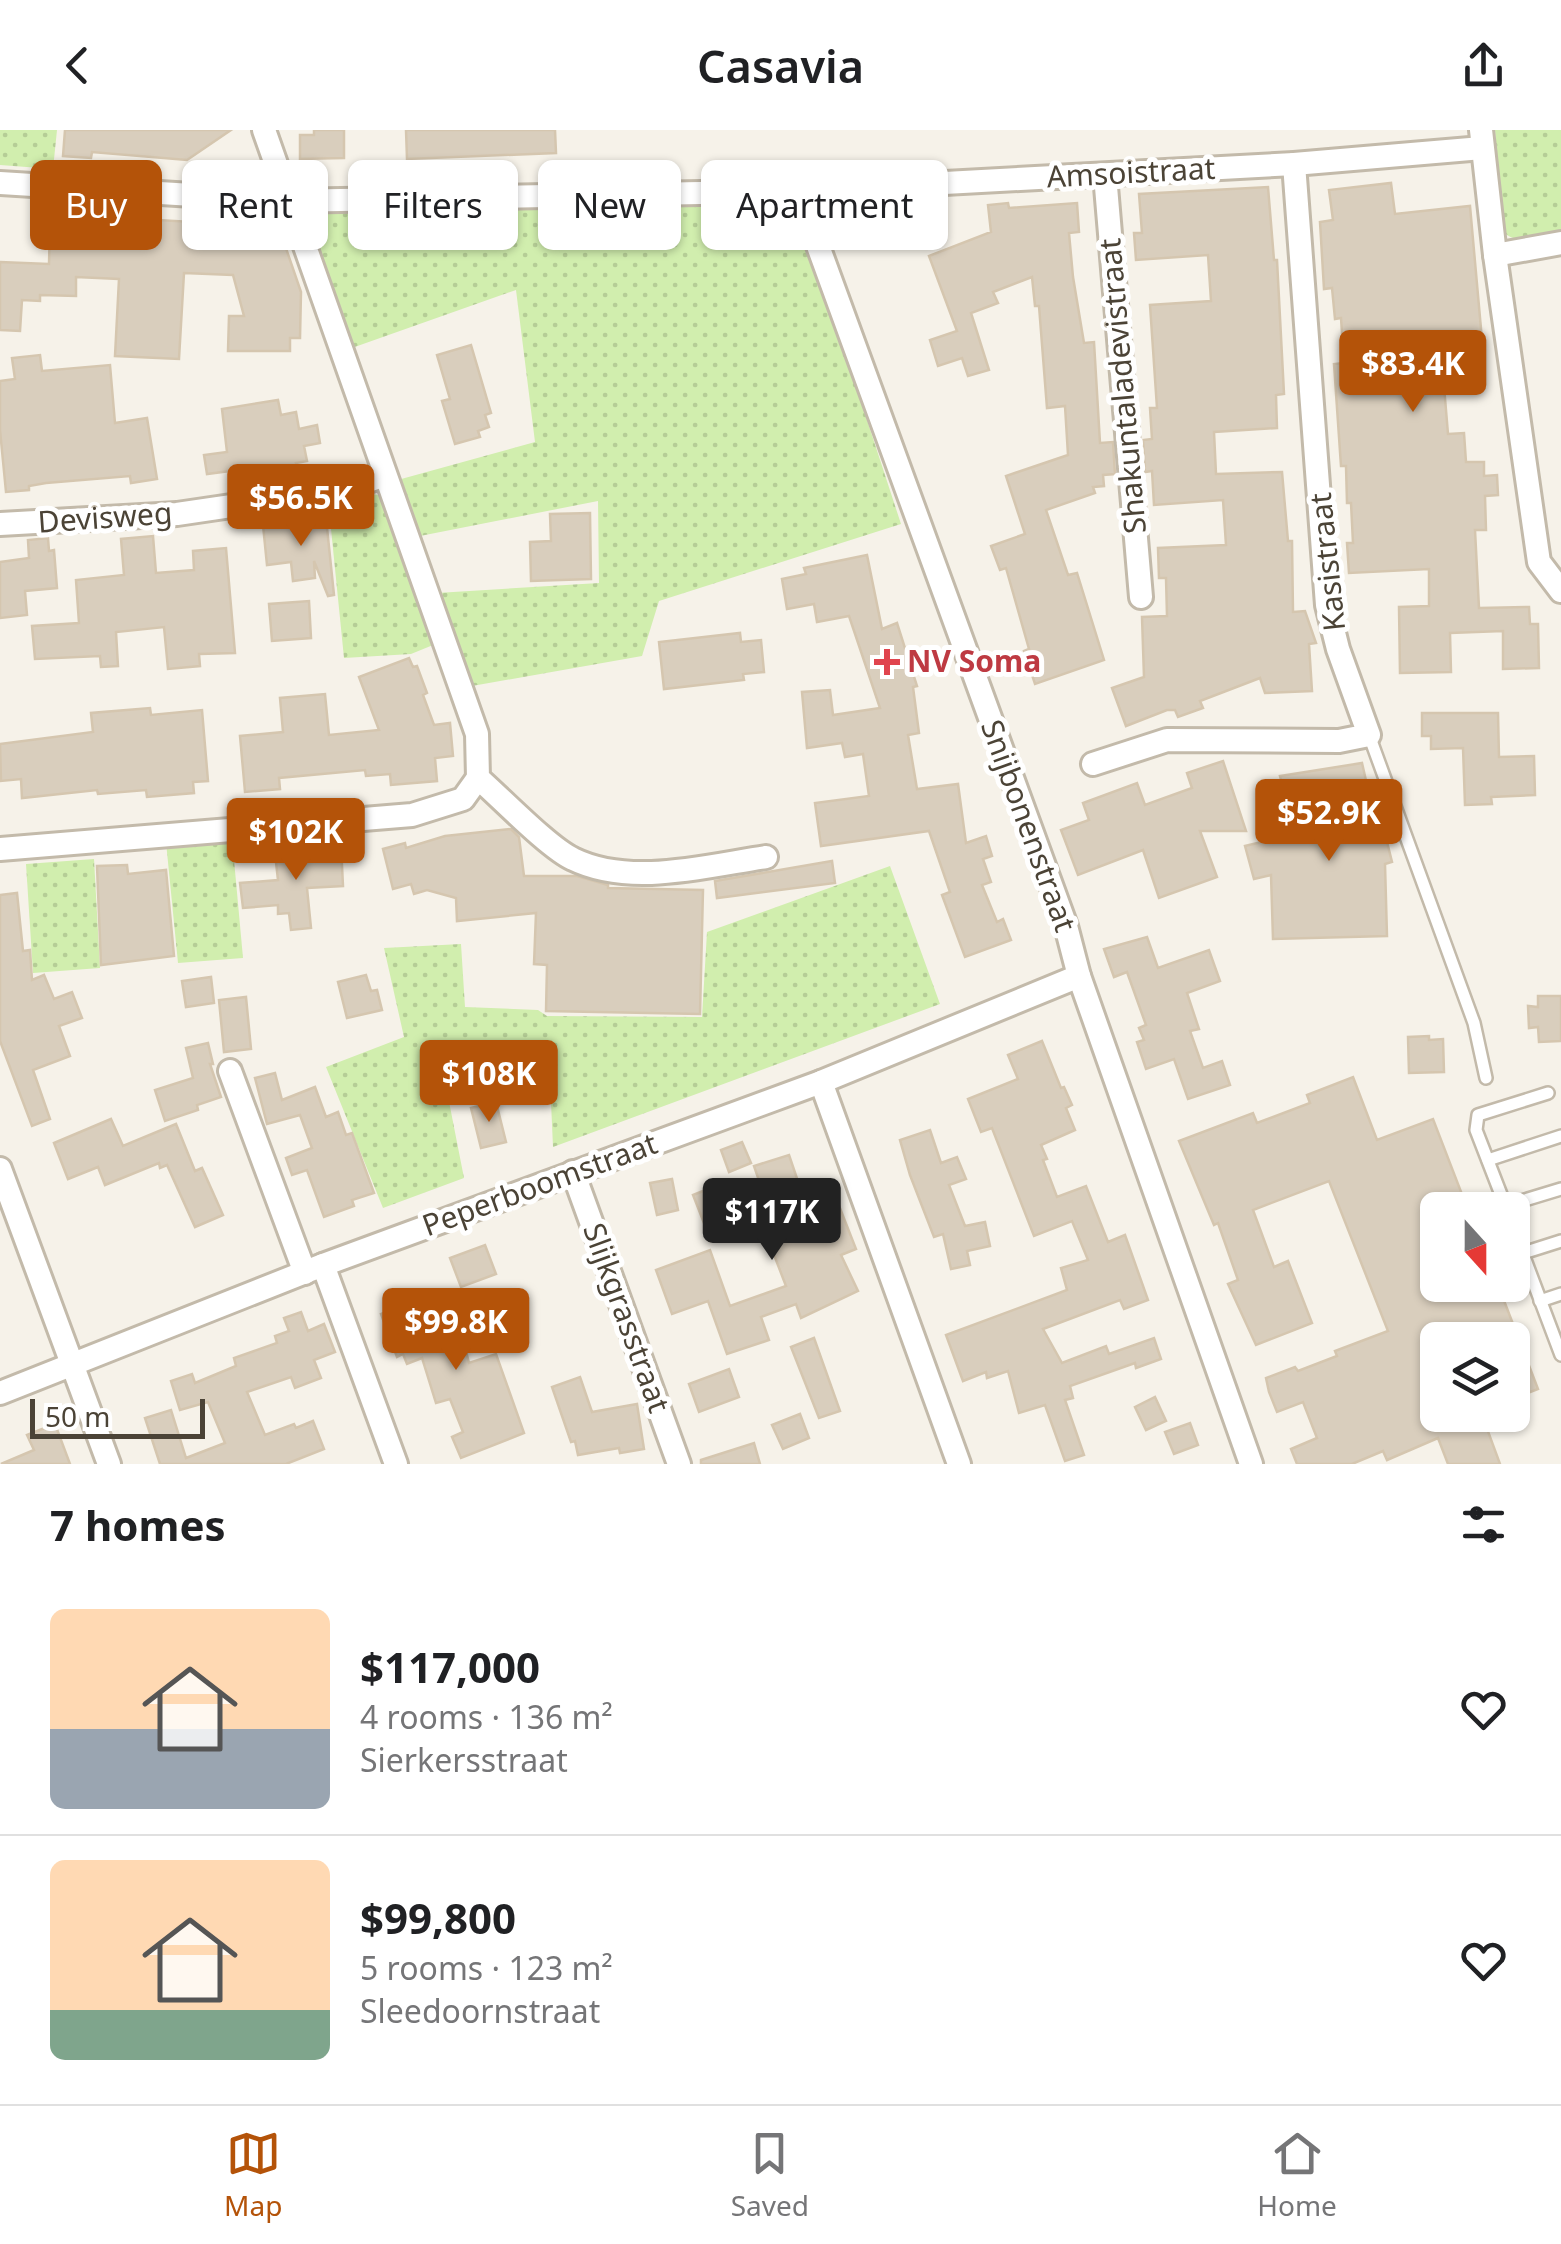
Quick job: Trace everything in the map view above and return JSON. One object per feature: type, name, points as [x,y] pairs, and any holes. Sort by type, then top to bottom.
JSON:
[{"type":"street","points":[[264,130],[274,160]]},
{"type":"street","points":[[1482,139],[1539,562],[1561,591]]},
{"type":"street","name":"Amsoistraat","points":[[948,183],[1294,164],[1482,139]]},
{"type":"street","name":"Kasistraat","points":[[1294,164],[1327,605],[1368,734]]},
{"type":"street","name":"Shakuntaladevistraat","points":[[1106,175],[1140,597]]},
{"type":"street","name":"Amsoistraat","points":[[0,183],[182,194]]},
{"type":"street","name":"Amsoistraat","points":[[328,200],[701,192]]},
{"type":"street","points":[[1495,254],[1561,243]]},
{"type":"street","points":[[0,849],[412,815],[463,799],[478,778],[477,734],[305,250]]},
{"type":"street","name":"Snijbonenstraat","points":[[820,250],[1066,926],[1079,976],[1251,1464]]},
{"type":"street","name":"Devisweg","points":[[0,524],[177,514],[346,489],[385,475]]},
{"type":"street","points":[[1093,764],[1167,740],[1340,741],[1368,734]]},
{"type":"street","points":[[478,778],[569,858],[592,866],[673,871],[766,857]]},
{"type":"street","name":"Peperboomstraat","points":[[0,1393],[314,1269],[821,1082],[1079,976]]},
{"type":"street","points":[[230,1071],[396,1464]]},
{"type":"street","points":[[821,1082],[959,1464]]},
{"type":"street","points":[[0,1169],[109,1464]]},
{"type":"street","name":"Slijkgrasstraat","points":[[573,1172],[678,1464]]},
{"type":"lane","points":[[1368,734],[1474,1023],[1486,1078]]},
{"type":"lane","points":[[1500,1192],[1476,1130],[1478,1115],[1548,1093]]},
{"type":"lane","points":[[1488,1160],[1561,1136]]},
{"type":"lane","points":[[1530,1200],[1561,1189]]},
{"type":"lane","points":[[1530,1252],[1561,1242]]},
{"type":"lane","points":[[1530,1273],[1560,1348]]},
{"type":"lane","points":[[1540,1301],[1561,1294]]},
{"type":"green space","points":[[0,130],[57,130],[54,160],[30,160],[30,167],[0,165]]},
{"type":"green space","points":[[1495,130],[1561,130],[1561,234],[1523,240],[1503,232]]},
{"type":"green space","points":[[681,202],[701,202],[701,250],[811,250],[901,524],[659,601],[642,656],[472,686],[437,593],[599,583],[598,501],[415,537],[394,481],[535,442],[516,290],[349,349],[314,250],[328,250],[328,211],[348,210],[348,250],[518,250],[518,206],[538,206],[538,250],[681,250]]},
{"type":"green space","points":[[362,492],[383,496],[438,643],[411,654],[344,658],[328,499]]},
{"type":"green space","points":[[232,838],[243,958],[178,963],[166,842]]},
{"type":"green space","points":[[94,859],[100,968],[33,973],[26,864]]},
{"type":"green space","points":[[890,866],[940,1004],[553,1147],[549,1057],[443,1071],[464,1178],[383,1208],[326,1067],[404,1037],[384,948],[461,944],[465,1007],[538,1010],[547,1016],[702,1017],[707,932]]},
{"type":"building","points":[[65,130],[231,130],[187,160],[92,152],[91,158],[63,156]]},
{"type":"building","points":[[314,130],[344,130],[344,158],[300,159],[300,135],[314,135]]},
{"type":"building","points":[[406,130],[555,130],[556,153],[407,159]]},
{"type":"building","points":[[1391,183],[1395,214],[1470,206],[1482,340],[1476,341],[1479,383],[1444,386],[1448,434],[1464,433],[1466,462],[1484,462],[1484,476],[1497,475],[1498,495],[1485,496],[1486,530],[1475,530],[1479,608],[1529,607],[1530,624],[1538,624],[1539,668],[1503,669],[1503,631],[1450,633],[1451,672],[1400,673],[1399,607],[1429,606],[1429,569],[1349,573],[1347,543],[1353,543],[1351,503],[1347,503],[1346,466],[1341,466],[1334,364],[1344,363],[1341,318],[1335,319],[1332,288],[1324,289],[1320,222],[1333,220],[1329,190]]},
{"type":"building","points":[[1268,187],[1277,260],[1284,394],[1276,395],[1277,428],[1214,432],[1216,474],[1282,472],[1288,541],[1292,541],[1293,612],[1305,611],[1316,643],[1309,644],[1312,691],[1265,693],[1260,678],[1200,701],[1203,708],[1178,717],[1175,710],[1167,710],[1126,726],[1112,688],[1144,677],[1142,617],[1167,616],[1166,578],[1159,578],[1158,548],[1226,545],[1223,500],[1154,505],[1152,471],[1145,472],[1143,440],[1152,439],[1150,408],[1157,408],[1150,305],[1211,301],[1208,255],[1136,260],[1134,233],[1142,233],[1139,194]]},
{"type":"building","points":[[1008,203],[1009,208],[1077,203],[1079,232],[1069,233],[1073,277],[1084,343],[1094,342],[1100,443],[1113,442],[1115,474],[1103,475],[1104,486],[1093,487],[1095,493],[1046,510],[1068,575],[1077,573],[1104,660],[1035,684],[1006,568],[1000,570],[991,546],[1025,534],[1006,476],[1068,455],[1065,406],[1047,408],[1039,306],[1035,306],[1032,277],[993,292],[998,303],[971,313],[989,370],[968,376],[962,358],[938,366],[930,340],[957,331],[929,256],[991,232],[988,205]]},
{"type":"building","points":[[162,220],[182,221],[182,250],[287,250],[301,292],[300,338],[290,338],[290,351],[228,351],[229,316],[244,316],[233,275],[184,273],[179,359],[115,356],[119,279],[76,277],[76,296],[40,295],[40,301],[22,300],[20,331],[0,330],[0,262],[49,264],[49,250],[162,250]]},
{"type":"building","points":[[471,345],[491,413],[485,415],[489,427],[478,431],[480,437],[455,444],[442,401],[450,399],[437,355]]},
{"type":"building","points":[[40,355],[42,371],[110,365],[115,423],[147,418],[157,479],[131,483],[130,476],[46,483],[29,486],[29,490],[6,492],[0,381],[15,379],[12,358]]},
{"type":"building","points":[[278,400],[281,415],[296,412],[299,429],[317,425],[320,443],[304,446],[307,461],[296,463],[298,470],[273,475],[272,470],[207,474],[204,455],[227,452],[222,409]]},
{"type":"building","points":[[590,513],[591,579],[531,581],[530,542],[551,541],[550,514]]},
{"type":"building","points":[[326,518],[334,595],[328,596],[314,561],[315,578],[293,581],[291,562],[267,565],[263,525]]},
{"type":"building","points":[[153,536],[156,573],[194,570],[193,551],[226,548],[235,653],[199,654],[200,666],[168,669],[164,627],[116,632],[118,666],[101,667],[100,656],[35,659],[32,626],[79,623],[76,580],[124,575],[121,539]]},
{"type":"building","points":[[48,538],[49,551],[54,550],[57,588],[25,591],[27,615],[0,618],[0,562],[29,558],[28,540]]},
{"type":"building","points":[[867,555],[882,629],[897,623],[917,686],[913,687],[919,733],[908,735],[917,789],[958,784],[966,843],[986,836],[992,856],[983,859],[991,882],[982,885],[997,922],[1003,919],[1011,940],[965,957],[942,895],[950,892],[929,831],[821,846],[815,803],[869,796],[863,754],[845,757],[842,743],[807,748],[802,692],[830,690],[833,715],[880,708],[849,616],[817,622],[814,604],[787,609],[782,579],[806,574],[804,568]]},
{"type":"building","points":[[309,601],[311,638],[272,641],[269,604]]},
{"type":"building","points":[[740,633],[741,642],[761,640],[764,672],[743,674],[744,680],[664,689],[659,642]]},
{"type":"building","points":[[409,658],[413,667],[417,666],[434,725],[450,723],[453,756],[435,758],[437,781],[391,785],[390,774],[366,776],[365,770],[279,778],[280,789],[245,792],[240,736],[283,732],[280,698],[325,694],[329,735],[379,730],[359,677]]},
{"type":"building","points":[[150,708],[151,715],[202,710],[208,781],[193,782],[194,793],[147,797],[146,790],[98,794],[97,790],[22,798],[21,779],[1,781],[0,744],[93,732],[91,713]]},
{"type":"building","points":[[1422,713],[1498,713],[1499,757],[1534,756],[1535,795],[1491,797],[1492,804],[1465,805],[1463,748],[1431,749],[1431,736],[1422,736]]},
{"type":"building","points":[[1223,761],[1246,831],[1200,831],[1217,877],[1159,898],[1143,850],[1078,875],[1061,830],[1089,820],[1083,803],[1137,783],[1145,805],[1192,788],[1187,773]]},
{"type":"building","points":[[1362,763],[1375,820],[1381,818],[1392,862],[1385,864],[1387,936],[1273,939],[1271,875],[1254,879],[1245,846],[1332,825],[1324,783],[1285,794],[1280,776]]},
{"type":"building","points":[[511,829],[519,837],[524,876],[577,876],[608,888],[703,890],[700,1014],[546,1011],[547,965],[534,964],[536,913],[457,921],[456,898],[427,890],[414,894],[411,884],[393,889],[383,849],[405,843],[406,848],[445,836]]},
{"type":"building","points":[[341,845],[343,886],[307,888],[311,928],[291,930],[289,913],[278,914],[278,905],[243,908],[240,883],[278,880],[275,853]]},
{"type":"building","points":[[832,861],[835,883],[717,898],[715,881]]},
{"type":"building","points":[[127,865],[128,874],[166,870],[174,956],[101,965],[97,866]]},
{"type":"building","points":[[17,893],[23,951],[30,950],[32,980],[44,975],[54,999],[72,992],[82,1018],[59,1026],[70,1056],[33,1070],[50,1119],[32,1126],[0,1041],[0,895]]},
{"type":"building","points":[[1147,937],[1158,968],[1209,950],[1220,981],[1187,993],[1199,1029],[1190,1031],[1203,1068],[1222,1061],[1230,1085],[1188,1099],[1174,1059],[1146,1069],[1137,1042],[1144,1040],[1139,1028],[1146,1025],[1127,972],[1114,977],[1104,949]]},
{"type":"building","points":[[366,975],[371,991],[377,990],[382,1010],[347,1018],[338,982]]},
{"type":"building","points":[[211,977],[214,1003],[186,1007],[182,981]]},
{"type":"building","points":[[1538,996],[1561,996],[1561,1041],[1539,1042],[1538,1027],[1529,1028],[1528,1006],[1538,1007]]},
{"type":"building","points":[[246,997],[251,1049],[224,1052],[219,1000]]},
{"type":"building","points":[[1429,1036],[1429,1040],[1443,1039],[1444,1072],[1409,1073],[1408,1037]]},
{"type":"building","points":[[1042,1041],[1072,1105],[1066,1108],[1075,1130],[1041,1145],[1057,1197],[1086,1186],[1108,1242],[1125,1235],[1148,1300],[1124,1309],[1120,1300],[1043,1329],[1062,1363],[1106,1346],[1109,1354],[1154,1338],[1161,1359],[1136,1368],[1135,1363],[1070,1386],[1073,1398],[1065,1400],[1084,1455],[1065,1461],[1045,1405],[1019,1413],[1008,1371],[987,1378],[986,1372],[963,1381],[946,1335],[1067,1290],[1061,1268],[1088,1260],[1072,1221],[1034,1236],[992,1128],[981,1132],[968,1099],[1018,1079],[1008,1055]]},
{"type":"building","points":[[208,1043],[221,1097],[165,1121],[155,1090],[193,1078],[186,1048]]},
{"type":"building","points":[[275,1073],[282,1100],[315,1087],[326,1117],[338,1112],[346,1135],[352,1133],[374,1193],[352,1200],[354,1206],[324,1217],[307,1170],[292,1175],[286,1158],[312,1148],[300,1115],[267,1124],[255,1078]]},
{"type":"building","points":[[1353,1077],[1377,1140],[1433,1119],[1461,1192],[1420,1192],[1420,1302],[1505,1302],[1512,1322],[1420,1322],[1420,1432],[1488,1432],[1500,1464],[1448,1464],[1438,1438],[1387,1460],[1383,1451],[1352,1464],[1297,1464],[1291,1449],[1317,1438],[1303,1402],[1277,1412],[1266,1378],[1337,1356],[1335,1351],[1388,1331],[1329,1181],[1253,1210],[1274,1267],[1288,1261],[1312,1323],[1256,1345],[1228,1284],[1238,1280],[1218,1223],[1214,1225],[1179,1141],[1253,1113],[1257,1123],[1310,1103],[1307,1095]]},
{"type":"building","points":[[496,1102],[506,1142],[481,1148],[471,1108]]},
{"type":"building","points":[[111,1119],[123,1146],[176,1124],[195,1171],[202,1168],[223,1215],[195,1227],[167,1165],[160,1168],[159,1163],[105,1185],[98,1167],[68,1179],[54,1143]]},
{"type":"building","points":[[930,1130],[941,1163],[957,1157],[966,1179],[949,1185],[965,1226],[985,1222],[990,1246],[967,1251],[970,1265],[951,1269],[943,1234],[934,1237],[910,1175],[900,1140]]},
{"type":"building","points":[[742,1142],[751,1163],[729,1172],[721,1150]]},
{"type":"building","points":[[789,1155],[809,1214],[838,1203],[856,1249],[841,1255],[858,1291],[801,1318],[796,1304],[761,1317],[769,1340],[727,1354],[708,1301],[672,1314],[656,1270],[710,1250],[730,1306],[786,1286],[756,1208],[767,1204],[754,1166]]},
{"type":"building","points":[[672,1179],[678,1210],[657,1215],[650,1183]]},
{"type":"building","points":[[718,1185],[736,1231],[711,1241],[693,1195]]},
{"type":"building","points":[[485,1245],[496,1274],[461,1287],[450,1258]]},
{"type":"building","points":[[453,1299],[469,1363],[496,1354],[524,1433],[461,1458],[452,1437],[463,1432],[450,1399],[436,1403],[422,1358],[407,1364],[403,1354],[397,1357],[381,1314],[404,1305]]},
{"type":"building","points":[[301,1312],[308,1331],[324,1324],[335,1352],[314,1360],[321,1378],[295,1388],[291,1377],[247,1392],[265,1435],[313,1421],[324,1449],[286,1464],[160,1464],[145,1418],[171,1410],[186,1458],[225,1443],[208,1402],[180,1410],[171,1381],[192,1374],[195,1383],[236,1366],[234,1358],[277,1343],[275,1336],[289,1331],[284,1318]]},
{"type":"building","points":[[814,1338],[840,1411],[819,1418],[791,1347]]},
{"type":"building","points":[[1530,1368],[1538,1389],[1530,1392]]},
{"type":"building","points":[[729,1369],[739,1397],[699,1412],[689,1384]]},
{"type":"building","points":[[580,1377],[592,1412],[637,1404],[644,1449],[620,1453],[619,1448],[578,1455],[552,1387]]},
{"type":"building","points":[[1155,1397],[1166,1421],[1146,1430],[1135,1407]]},
{"type":"building","points":[[800,1414],[809,1438],[783,1449],[772,1425]]},
{"type":"building","points":[[1190,1423],[1198,1445],[1174,1454],[1165,1432]]},
{"type":"building","points":[[55,1424],[70,1464],[1,1464],[34,1450],[27,1435]]},
{"type":"building","points":[[754,1443],[760,1464],[701,1464],[701,1460]]},
{"type":"place","name":"NV Soma","points":[[887,662]]}]
